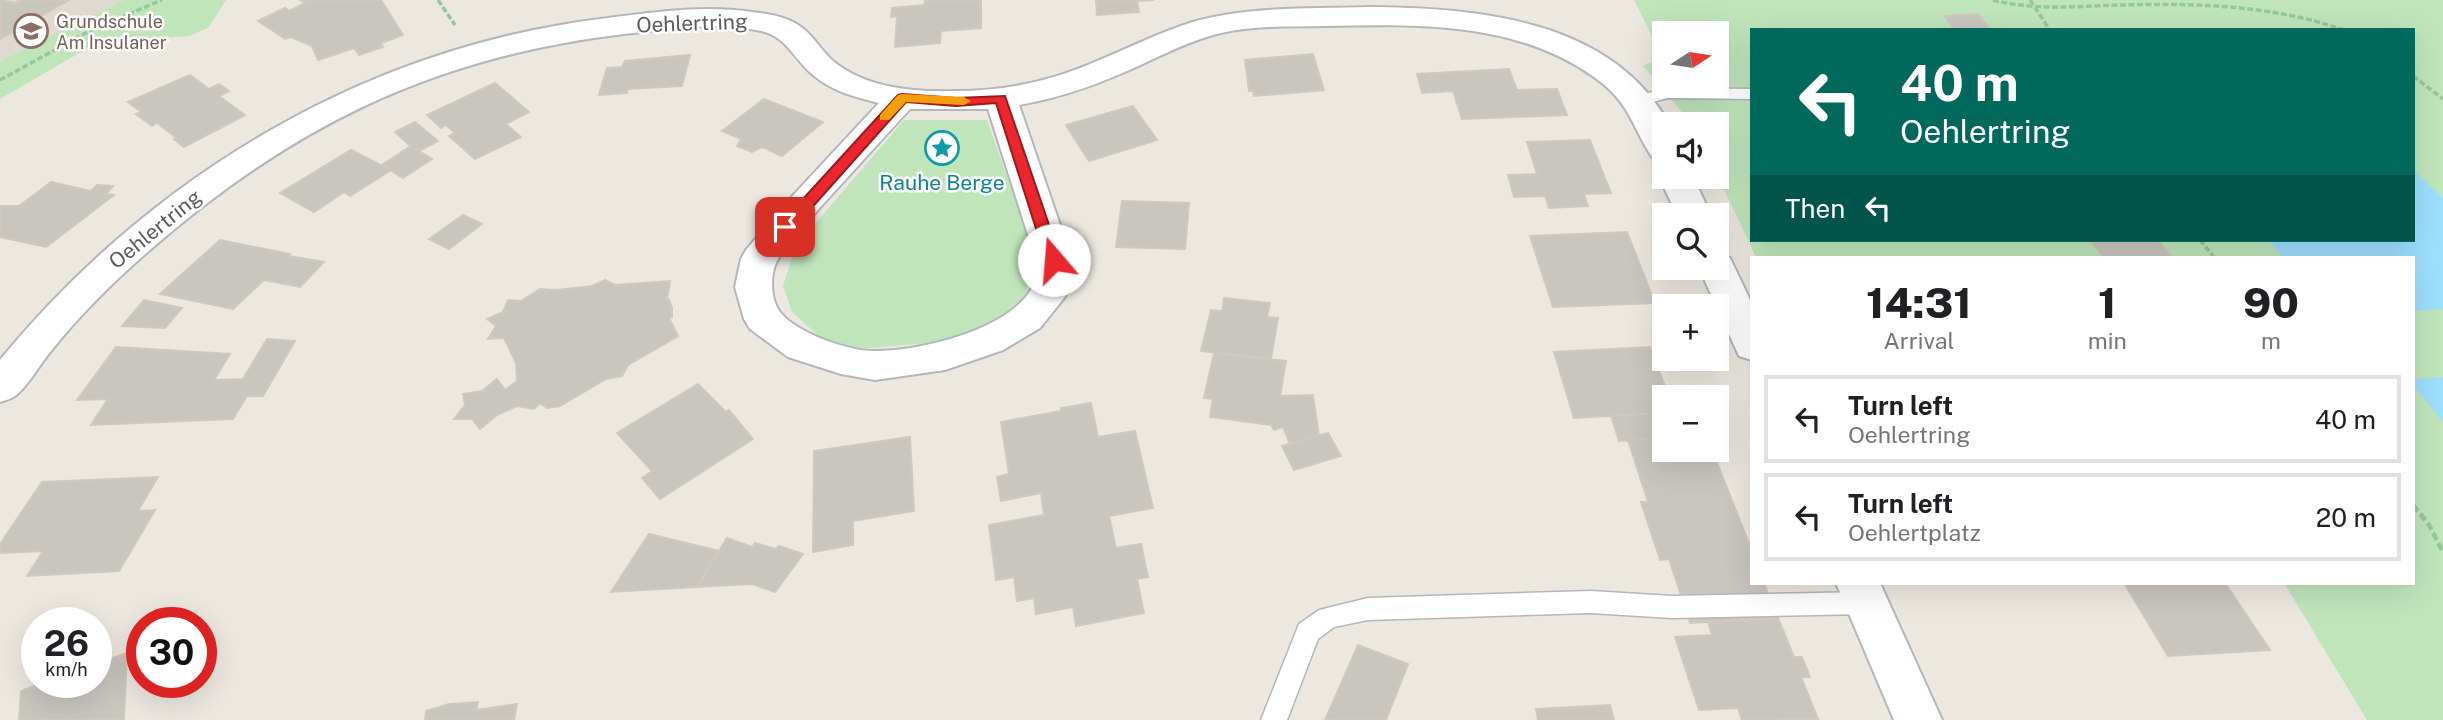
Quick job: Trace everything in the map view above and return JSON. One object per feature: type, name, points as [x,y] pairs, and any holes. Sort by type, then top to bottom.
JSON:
[{"type":"street","name":"Oehlertring","points":[[0,387],[16,365],[107,268],[187,199],[269,145],[334,109],[397,79],[473,53],[592,28],[674,20],[757,21],[796,34],[820,66],[839,80],[902,98],[956,102],[1001,99],[1064,83],[1207,27],[1250,20],[1393,16],[1486,23],[1546,40],[1589,61],[1611,76],[1638,101],[1652,127]]},
{"type":"street","points":[[902,98],[798,211],[760,259],[753,287],[763,319],[801,347],[841,360],[875,366],[945,356],[990,340],[1027,318],[1051,289],[1054,260],[1001,99]]},
{"type":"street","points":[[1723,280],[1750,341]]},
{"type":"street","points":[[1862,593],[1918,720]]},
{"type":"lane","points":[[1638,101],[1668,93],[1750,94]]},
{"type":"lane","points":[[1274,720],[1308,632],[1328,618],[1368,609],[1591,602],[1672,607],[1862,593]]},
{"type":"path","points":[[0,80],[93,29],[162,0]]},
{"type":"path","points":[[438,0],[457,28]]},
{"type":"path","points":[[1993,0],[2035,7],[2251,2]]},
{"type":"path","points":[[2028,0],[2049,28]]},
{"type":"path","points":[[2312,14],[2341,28]]},
{"type":"path","points":[[2415,78],[2443,99]]},
{"type":"path","points":[[2202,242],[2213,256]]},
{"type":"path","points":[[2415,508],[2429,525],[2443,552]]},
{"type":"shaded area","name":"Grundschule Am Insulaner","points":[[0,0],[124,0],[0,61]]},
{"type":"green space","points":[[124,0],[226,0],[208,28],[189,36],[98,42],[0,99],[0,61]]},
{"type":"green space","points":[[1634,0],[2443,0],[2443,720],[2367,720],[2285,585],[2415,585],[2415,256],[1756,256],[1724,189],[1729,189],[1729,112],[1682,112],[1670,98],[1729,98],[1729,21],[1652,21],[1652,37]]},
{"type":"green space","points":[[1652,62],[1652,77],[1643,66]]},
{"type":"green space","points":[[904,120],[987,120],[1035,256],[1034,270],[1020,306],[991,325],[958,340],[862,349],[822,339],[792,312],[783,286],[796,246]]},
{"type":"water","points":[[2415,172],[2443,198],[2443,309],[2415,311],[2415,256],[2282,256],[2270,242],[2415,242]]},
{"type":"water","points":[[2443,377],[2443,422],[2415,387],[2415,379]]},
{"type":"building","points":[[0,0],[14,3],[20,0],[69,0],[0,39]]},
{"type":"building","points":[[300,0],[381,0],[403,35],[381,43],[383,47],[359,55],[354,48],[318,60],[312,46],[291,37],[285,39],[258,21],[285,8],[289,11],[305,3]]},
{"type":"building","points":[[925,0],[981,0],[981,28],[941,31],[940,43],[895,47],[897,16],[891,17],[892,8],[924,5]]},
{"type":"building","points":[[1096,0],[1154,0],[1137,1],[1139,12],[1097,15]]},
{"type":"building","points":[[1978,14],[1989,28],[1953,28],[1944,16]]},
{"type":"building","points":[[1313,54],[1324,90],[1254,96],[1253,91],[1249,91],[1245,60]]},
{"type":"building","points":[[690,55],[682,86],[628,89],[627,93],[599,95],[607,68],[622,67],[625,61]]},
{"type":"building","points":[[1509,69],[1517,90],[1557,89],[1567,115],[1462,119],[1453,91],[1422,93],[1417,74]]},
{"type":"building","points":[[190,75],[209,89],[219,84],[229,91],[219,96],[245,115],[184,147],[157,123],[152,126],[136,114],[141,112],[128,102]]},
{"type":"building","points":[[495,83],[529,112],[506,124],[521,137],[475,159],[449,136],[455,133],[446,125],[441,128],[427,115]]},
{"type":"building","points":[[764,99],[823,122],[782,156],[762,147],[752,152],[737,146],[741,139],[722,131]]},
{"type":"building","points":[[1133,106],[1157,140],[1089,161],[1066,125]]},
{"type":"building","points":[[415,122],[438,141],[417,152],[395,132]]},
{"type":"building","points":[[1590,140],[1611,193],[1584,194],[1588,206],[1549,208],[1545,196],[1514,197],[1508,175],[1537,174],[1527,142]]},
{"type":"building","points":[[411,146],[432,159],[403,178],[382,165]]},
{"type":"building","points":[[351,150],[391,170],[350,196],[344,192],[314,212],[280,193]]},
{"type":"building","points":[[51,182],[91,191],[97,185],[113,186],[106,194],[114,195],[46,247],[0,237],[0,206],[19,206]]},
{"type":"building","points":[[1122,201],[1189,203],[1185,249],[1116,247]]},
{"type":"building","points":[[463,215],[482,224],[449,249],[429,239]]},
{"type":"building","points":[[1627,232],[1652,295],[1652,303],[1553,307],[1530,236]]},
{"type":"building","points":[[220,240],[324,262],[300,287],[264,280],[233,309],[160,294]]},
{"type":"building","points":[[2092,242],[2160,242],[2171,256],[2102,256]]},
{"type":"building","points":[[605,280],[615,285],[670,281],[667,300],[672,308],[672,317],[669,318],[678,336],[628,365],[622,376],[606,379],[560,406],[547,408],[540,403],[534,409],[517,406],[497,415],[480,429],[472,419],[454,419],[465,405],[463,394],[482,391],[497,379],[505,390],[517,381],[516,363],[504,338],[488,339],[496,326],[487,319],[503,312],[508,300],[521,301],[540,289],[592,286]]},
{"type":"building","points":[[1224,298],[1270,303],[1267,317],[1278,318],[1271,359],[1201,351],[1211,310],[1222,311]]},
{"type":"building","points":[[144,300],[182,308],[165,328],[122,326]]},
{"type":"building","points":[[267,339],[295,341],[263,396],[247,396],[233,419],[91,425],[108,399],[77,400],[116,347],[230,354],[214,380],[243,379]]},
{"type":"building","points":[[1650,347],[1652,371],[1659,371],[1664,385],[1652,385],[1652,414],[1574,418],[1554,352]]},
{"type":"building","points":[[1214,353],[1286,361],[1280,396],[1313,395],[1319,436],[1290,444],[1283,427],[1274,430],[1271,425],[1210,417],[1213,399],[1204,398]]},
{"type":"building","points":[[698,384],[726,412],[729,410],[753,439],[660,499],[642,478],[652,471],[617,433]]},
{"type":"building","points":[[1091,403],[1098,437],[1135,431],[1153,508],[1109,516],[1116,548],[1141,544],[1148,577],[1137,579],[1144,613],[1076,626],[1073,607],[1036,614],[1034,598],[1017,601],[1014,577],[996,580],[989,525],[1044,515],[1041,493],[1001,501],[997,477],[1009,474],[1001,422]]},
{"type":"building","points":[[1652,414],[1652,440],[1619,441],[1611,416]]},
{"type":"building","points":[[1328,433],[1341,456],[1294,470],[1282,446]]},
{"type":"building","points":[[910,437],[914,511],[853,521],[853,545],[813,552],[814,451]]},
{"type":"building","points":[[1652,439],[1652,462],[1717,462],[1750,546],[1750,585],[1765,585],[1778,618],[1690,623],[1669,559],[1660,560],[1641,502],[1648,502],[1628,440]]},
{"type":"building","points":[[158,477],[138,511],[155,510],[119,571],[27,576],[43,551],[0,553],[0,544],[42,482]]},
{"type":"building","points":[[649,534],[719,551],[697,587],[611,592]]},
{"type":"building","points":[[727,538],[752,547],[755,543],[776,549],[779,546],[803,554],[775,592],[752,584],[697,587]]},
{"type":"building","points":[[2125,585],[2226,585],[2270,650],[2168,656]]},
{"type":"building","points":[[1778,618],[1794,657],[1802,657],[1810,677],[1801,677],[1818,719],[1742,720],[1738,708],[1699,710],[1675,637],[1712,635],[1708,622]]},
{"type":"building","points":[[1358,645],[1408,664],[1386,720],[1325,720]]},
{"type":"building","points":[[126,653],[124,719],[19,720],[21,691],[21,698],[112,698],[112,658]]},
{"type":"building","points":[[478,702],[476,710],[517,704],[514,720],[425,720],[426,711],[449,704]]},
{"type":"building","points":[[1610,705],[1614,720],[1538,720],[1536,709]]},
{"type":"slow traffic","points":[[884,117],[902,98],[964,101]]},
{"type":"place","name":"Grundschule Am Insulaner","points":[[31,31]]},
{"type":"place","name":"Rauhe Berge","points":[[942,148]]},
{"type":"route","points":[[785,227],[902,98],[956,102],[1001,99],[1054,260]]}]
